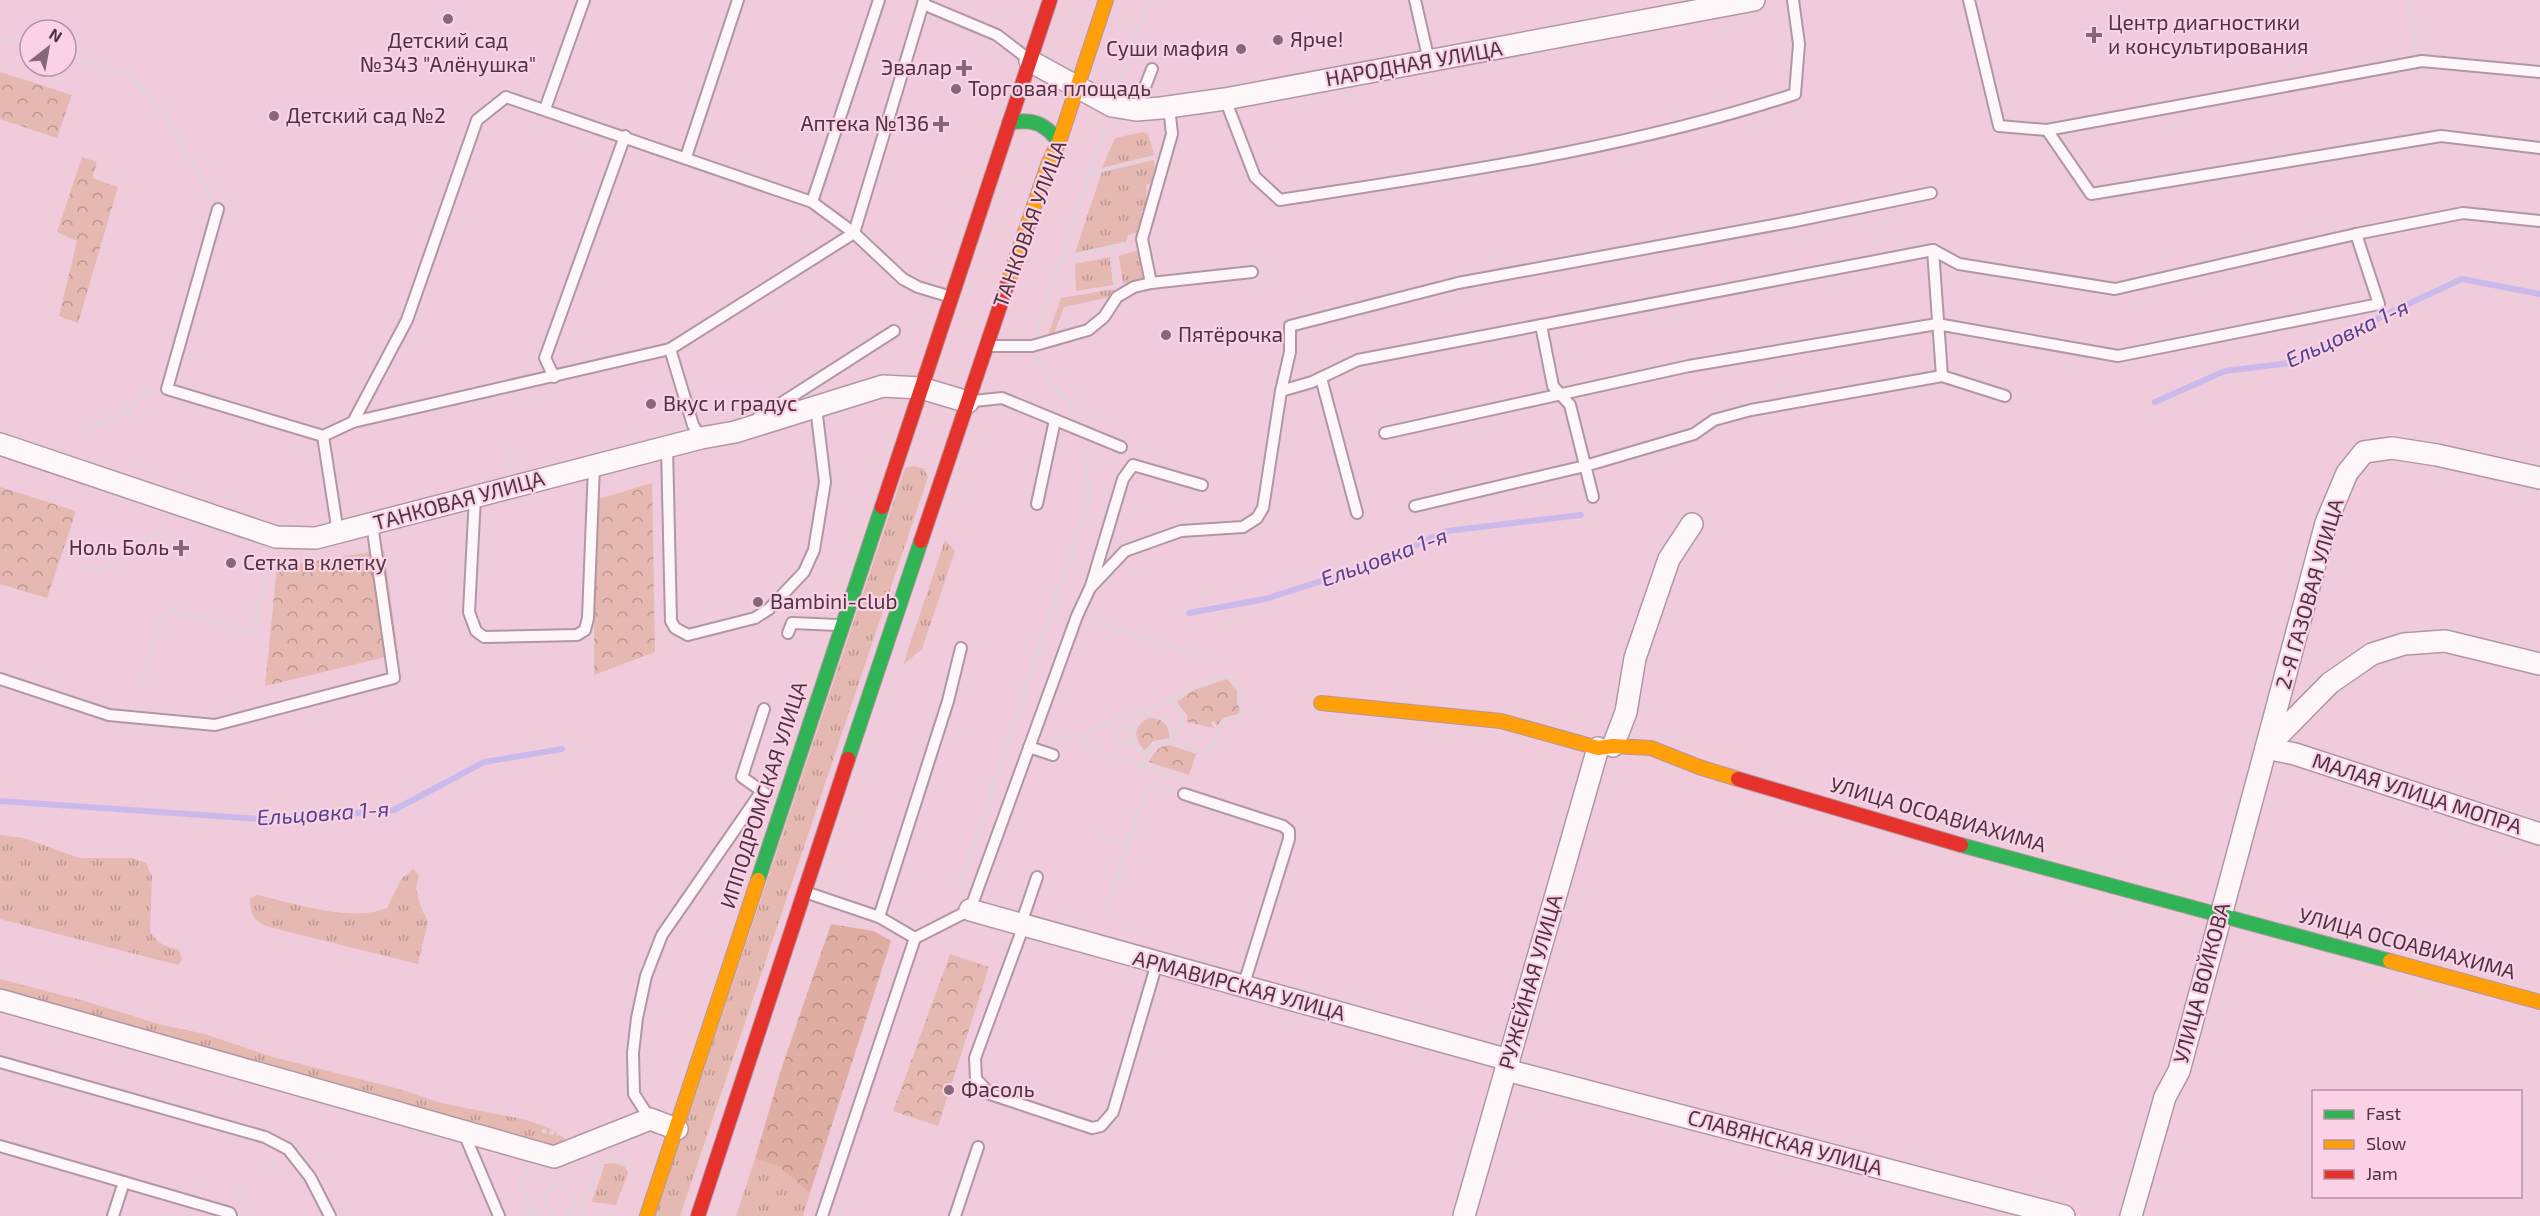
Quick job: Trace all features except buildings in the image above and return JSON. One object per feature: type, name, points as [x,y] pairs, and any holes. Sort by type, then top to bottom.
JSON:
[{"type":"main road","points":[[921,388],[1050,0]]},
{"type":"main road","name":"ТАНКОВАЯ УЛИЦА","points":[[968,402],[1106,0]]},
{"type":"main road","points":[[1041,27],[1050,41]]},
{"type":"main road","points":[[1077,51],[1091,45]]},
{"type":"main road","points":[[1009,123],[1021,120],[1038,121],[1051,130],[1059,142]]},
{"type":"main road","name":"ИППОДРОМСКАЯ УЛИЦА","points":[[647,1216],[921,388]]},
{"type":"main road","points":[[698,1216],[803,892],[968,402]]},
{"type":"main road","points":[[900,451],[918,446]]},
{"type":"main road","points":[[935,452],[947,465]]},
{"type":"main road","name":"УЛИЦА ОСОАВИАХИМА","points":[[1321,703],[1501,721],[1606,747],[1651,748],[1699,767],[1900,828],[2540,1002]]},
{"type":"street","name":"НАРОДНАЯ УЛИЦА","points":[[1030,61],[1112,106],[1136,110],[1225,99],[1754,0]]},
{"type":"street","name":"ТАНКОВАЯ УЛИЦА","points":[[0,444],[276,537],[316,538],[701,438],[735,432],[883,386],[921,388],[968,402]]},
{"type":"street","name":"2-Я ГАЗОВАЯ УЛИЦА","points":[[2266,748],[2326,523],[2347,473],[2364,452],[2392,448],[2437,455],[2540,478]]},
{"type":"street","name":"РУЖЕЙНАЯ УЛИЦА","points":[[1464,1216],[1507,1065],[1606,747],[1626,712],[1635,658],[1669,559],[1692,524]]},
{"type":"street","points":[[2266,748],[2330,683],[2372,654],[2404,644],[2445,641],[2540,664]]},
{"type":"street","name":"МАЛАЯ УЛИЦА МОПРА","points":[[2266,748],[2295,754],[2540,834]]},
{"type":"street","name":"УЛИЦА ВОЙКОВА","points":[[2131,1216],[2165,1097],[2179,1071],[2266,748]]},
{"type":"street","name":"АРМАВИРСКАЯ УЛИЦА","points":[[970,910],[1507,1065]]},
{"type":"street","points":[[0,1000],[554,1157],[650,1119],[677,1129]]},
{"type":"street","name":"СЛАВЯНСКАЯ УЛИЦА","points":[[1507,1065],[2064,1216]]},
{"type":"lane","points":[[545,109],[584,0]]},
{"type":"lane","points":[[686,157],[738,0]]},
{"type":"lane","points":[[812,202],[879,0]]},
{"type":"lane","points":[[1415,0],[1429,61]]},
{"type":"lane","points":[[1225,99],[1255,177],[1280,200],[1555,155],[1731,115],[1796,94],[1799,44],[1793,0]]},
{"type":"lane","points":[[1969,0],[1999,126],[2047,130],[2422,61],[2540,72]]},
{"type":"lane","points":[[218,209],[166,389],[323,436],[353,422],[670,349],[854,233],[923,2],[997,35],[1030,61]]},
{"type":"lane","points":[[1136,110],[1152,69]]},
{"type":"lane","points":[[353,422],[407,320],[477,120],[506,97],[812,202],[854,233],[903,279],[918,287],[952,297]]},
{"type":"lane","points":[[1151,283],[1142,239],[1173,134],[1169,107]]},
{"type":"lane","points":[[2047,130],[2091,194],[2441,136],[2540,148]]},
{"type":"lane","points":[[554,377],[545,358],[625,136]]},
{"type":"lane","points":[[1090,588],[1125,551],[1181,531],[1233,529],[1244,527],[1257,518],[1263,508],[1281,391],[1290,352],[1290,326],[1458,284],[1796,221],[1932,193]]},
{"type":"lane","points":[[1281,391],[1321,378],[1358,360],[1933,250],[1959,264],[2115,289],[2356,234],[2463,213],[2540,221]]},
{"type":"lane","points":[[1385,433],[1689,366],[1937,324],[2118,356],[2379,304],[2356,234]]},
{"type":"lane","points":[[1933,250],[1942,376]]},
{"type":"lane","points":[[987,346],[1032,346],[1088,330],[1104,317],[1117,297],[1134,287],[1151,283],[1252,272]]},
{"type":"lane","points":[[1541,325],[1553,386],[1570,405],[1593,497]]},
{"type":"lane","points":[[735,432],[894,332]]},
{"type":"lane","points":[[670,349],[693,425],[701,438]]},
{"type":"lane","points":[[1415,506],[1585,466],[1694,434],[1714,420],[1751,410],[1942,376],[2005,396]]},
{"type":"lane","points":[[1321,378],[1357,513]]},
{"type":"lane","points":[[968,402],[1002,398],[1121,447]]},
{"type":"lane","points":[[667,447],[671,621],[675,628],[688,635],[755,618],[770,609],[810,563],[825,482],[816,407]]},
{"type":"lane","points":[[1037,504],[1055,420]]},
{"type":"lane","points":[[323,436],[338,533]]},
{"type":"lane","points":[[822,1216],[915,938],[970,910],[1077,616],[1090,588],[1123,479],[1133,465],[1202,485]]},
{"type":"lane","points":[[475,497],[469,612],[476,631],[484,637],[577,635],[585,630],[588,618],[594,466]]},
{"type":"lane","points":[[0,679],[109,715],[215,725],[394,678],[372,524]]},
{"type":"lane","points":[[789,633],[792,623],[842,625]]},
{"type":"lane","points":[[879,917],[948,701],[961,648]]},
{"type":"lane","points":[[764,709],[742,777],[761,792],[783,801]]},
{"type":"lane","points":[[1029,747],[1053,755]]},
{"type":"lane","points":[[650,1119],[634,1094],[633,1053],[637,1018],[646,976],[662,936],[761,792]]},
{"type":"lane","points":[[1185,794],[1283,826],[1289,831],[1289,839],[1243,987]]},
{"type":"lane","points":[[1037,877],[975,1058],[976,1079],[990,1094],[1092,1128],[1101,1126],[1113,1112],[1157,963]]},
{"type":"lane","points":[[803,892],[879,917],[915,938]]},
{"type":"lane","points":[[0,1062],[265,1137],[288,1149],[310,1177],[330,1216]]},
{"type":"lane","points":[[462,1130],[499,1216]]},
{"type":"lane","points":[[0,1146],[230,1213],[231,1216]]},
{"type":"lane","points":[[956,1216],[978,1147]]},
{"type":"lane","points":[[113,1216],[124,1182]]},
{"type":"path","points":[[962,883],[1090,497],[1079,430],[1071,404],[1049,382],[1032,346],[1088,173],[1149,0]]},
{"type":"path","points":[[2409,0],[2416,62]]},
{"type":"path","points":[[0,37],[18,42]]},
{"type":"path","points":[[78,60],[130,75],[168,121],[218,209]]},
{"type":"path","points":[[1088,173],[1166,154]]},
{"type":"path","points":[[1061,258],[1111,248],[1117,297]]},
{"type":"path","points":[[76,433],[131,411],[140,395],[166,389]]},
{"type":"path","points":[[505,447],[511,470]]},
{"type":"path","points":[[82,567],[99,572],[160,531]]},
{"type":"path","points":[[142,682],[159,617],[171,610],[252,632],[270,566]]},
{"type":"path","points":[[1077,616],[1211,660]]},
{"type":"path","points":[[1064,737],[1086,735],[1095,727],[1170,701],[1197,686],[1226,677],[1239,688],[1239,702],[1243,710],[1240,715],[1226,719],[1221,725],[1217,741],[1209,750],[1201,751],[1164,741],[1156,745],[1147,755],[1142,766]]},
{"type":"path","points":[[1170,701],[1181,710],[1183,716],[1181,728],[1173,735]]},
{"type":"path","points":[[1147,755],[1132,741],[1131,730],[1142,717],[1154,714],[1169,724],[1173,735],[1172,742]]},
{"type":"path","points":[[1112,721],[1118,729]]},
{"type":"path","points":[[1131,730],[1126,727],[1118,729],[1115,734],[1118,742],[1126,745],[1132,741]]},
{"type":"path","points":[[1086,735],[1087,744],[1093,749],[1189,781],[1185,794],[1155,784],[1150,785],[1147,789],[1107,909]]},
{"type":"path","points":[[1100,835],[1128,844]]},
{"type":"path","points":[[574,1208],[581,1214],[600,1160],[609,1158],[624,1163],[633,1170]]},
{"type":"path","points":[[555,1216],[546,1209],[544,1200],[547,1192],[554,1186],[562,1185],[570,1188],[575,1195],[574,1208],[565,1216]]},
{"type":"path","points":[[531,1215],[546,1209]]},
{"type":"green space","points":[[0,72],[72,95],[57,138],[0,119]]},
{"type":"green space","points":[[1143,132],[1148,134],[1154,155],[1102,168],[1115,138]]},
{"type":"green space","points":[[82,157],[97,162],[92,178],[118,187],[78,323],[59,316],[77,241],[57,232]]},
{"type":"green space","points":[[1154,160],[1156,182],[1146,185],[1147,209],[1141,211],[1139,232],[1128,235],[1126,242],[1075,253],[1102,172]]},
{"type":"green space","points":[[1141,249],[1147,279],[1123,284],[1119,256]]},
{"type":"green space","points":[[1110,257],[1113,285],[1076,291],[1075,264]]},
{"type":"green space","points":[[1114,289],[1115,296],[1064,307],[1053,336],[1048,335],[1061,298]]},
{"type":"green space","points":[[915,466],[924,469],[928,477],[680,1216],[655,1216],[905,468]]},
{"type":"green space","points":[[652,483],[655,652],[594,675],[595,500]]},
{"type":"green space","points":[[0,487],[76,511],[47,598],[0,584]]},
{"type":"green space","points":[[945,540],[955,551],[922,649],[903,665]]},
{"type":"green space","points":[[384,550],[398,654],[265,686],[277,567]]},
{"type":"green space","points":[[1227,679],[1237,690],[1237,703],[1240,709],[1238,714],[1222,718],[1217,726],[1214,721],[1211,722],[1214,728],[1187,722],[1187,715],[1177,702],[1194,690]]},
{"type":"green space","points":[[1149,718],[1158,719],[1167,726],[1169,738],[1153,741],[1145,750],[1138,741],[1136,732],[1140,724]]},
{"type":"green space","points":[[1170,745],[1196,754],[1189,775],[1149,762],[1157,750]]},
{"type":"green space","points":[[0,835],[24,838],[79,858],[132,858],[146,863],[152,876],[150,931],[162,944],[179,950],[182,959],[178,965],[0,919]]},
{"type":"green space","points":[[413,869],[419,875],[416,888],[419,902],[428,922],[418,964],[269,927],[256,920],[251,909],[250,899],[257,895],[340,913],[372,912],[387,908],[402,878]]},
{"type":"green space","points":[[831,924],[874,931],[891,941],[810,1193],[778,1166],[755,1159],[780,1073]]},
{"type":"green space","points":[[950,954],[989,967],[938,1126],[893,1111]]},
{"type":"green space","points":[[0,979],[81,1000],[162,1025],[205,1034],[273,1057],[399,1089],[441,1103],[527,1120],[551,1129],[564,1138],[562,1148],[529,1137],[499,1133],[302,1074],[0,994]]},
{"type":"green space","points":[[755,1159],[778,1166],[810,1193],[803,1216],[736,1216]]},
{"type":"green space","points":[[614,1163],[625,1167],[628,1173],[616,1205],[592,1202],[605,1164]]},
{"type":"waterway","name":"Ельцовка 1-я","points":[[2155,402],[2225,371],[2290,363],[2462,279],[2540,294]]},
{"type":"waterway","name":"Ельцовка 1-я","points":[[1189,613],[1265,599],[1372,565],[1447,531],[1581,515]]},
{"type":"waterway","name":"Ельцовка 1-я","points":[[0,801],[273,820],[394,810],[484,762],[562,749]]},
{"type":"traffic: fast","points":[[1009,123],[1025,121],[1043,126],[1059,142]]},
{"type":"traffic: fast","points":[[758,880],[882,507]]},
{"type":"traffic: fast","points":[[848,759],[921,541]]},
{"type":"traffic: fast","points":[[1961,845],[2390,961]]},
{"type":"traffic: slow","points":[[1008,282],[1049,162],[1059,142],[1106,0]]},
{"type":"traffic: slow","points":[[1321,703],[1501,721],[1598,748],[1613,746],[1651,748],[1738,779]]},
{"type":"traffic: slow","points":[[647,1216],[758,880]]},
{"type":"traffic: slow","points":[[2390,961],[2540,1002]]},
{"type":"traffic: jam","points":[[882,507],[1050,0]]},
{"type":"traffic: jam","points":[[921,541],[1008,282]]},
{"type":"traffic: jam","points":[[698,1216],[848,759]]},
{"type":"traffic: jam","points":[[1738,779],[1961,845]]},
{"type":"place","name":"Детский сад №343 \"Алёнушка\"","points":[[448,19]]},
{"type":"place","name":"Центр диагностики и консультирования","points":[[2094,35]]},
{"type":"place","name":"Ярче!","points":[[1278,40]]},
{"type":"place","name":"Суши мафия","points":[[1241,49]]},
{"type":"place","name":"Эвалар","points":[[964,68]]},
{"type":"place","name":"Торговая площадь","points":[[956,89]]},
{"type":"place","name":"Детский сад №2","points":[[274,116]]},
{"type":"place","name":"Аптека №136","points":[[941,124]]},
{"type":"place","name":"Пятёрочка","points":[[1166,335]]},
{"type":"place","name":"Вкус и градус","points":[[651,404]]},
{"type":"place","name":"Ноль Боль","points":[[181,548]]},
{"type":"place","name":"Сетка в клетку","points":[[231,563]]},
{"type":"place","name":"Bambini-club","points":[[758,602]]},
{"type":"place","name":"Фасоль","points":[[949,1090]]}]
